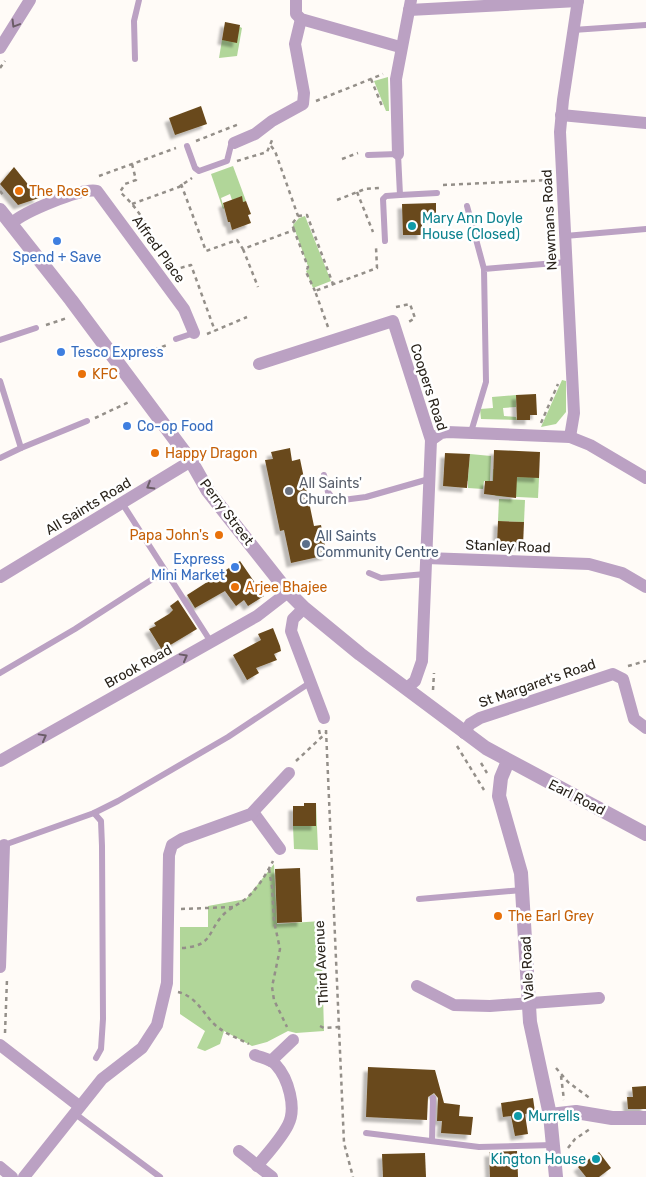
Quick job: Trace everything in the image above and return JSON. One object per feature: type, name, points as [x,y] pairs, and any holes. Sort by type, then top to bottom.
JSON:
[{"type":"street","points":[[0,48],[30,0]]},
{"type":"street","points":[[296,0],[296,14],[301,18],[400,47]]},
{"type":"street","points":[[398,154],[395,87],[400,47],[410,5],[578,0]]},
{"type":"street","name":"Newmans Road","points":[[570,437],[574,414],[561,115],[578,0]]},
{"type":"street","points":[[234,143],[255,134],[272,121],[303,104],[304,93],[295,44],[301,18]]},
{"type":"street","points":[[561,115],[646,123]]},
{"type":"street","name":"Alfred Place","points":[[12,223],[31,210],[92,190],[99,193],[184,309],[194,333]]},
{"type":"street","name":"Perry Street","points":[[5,206],[12,223],[191,461],[208,491],[288,592],[304,608],[360,654],[407,688],[460,739],[508,761]]},
{"type":"street","name":"Coopers Road","points":[[259,364],[392,321],[431,440],[422,661],[415,681],[407,688]]},
{"type":"street","points":[[431,440],[443,432],[570,437],[590,445],[646,478]]},
{"type":"street","name":"All Saints Road","points":[[0,577],[191,461]]},
{"type":"street","name":"Stanley Road","points":[[426,558],[588,564],[622,573],[646,587]]},
{"type":"street","name":"Brook Road","points":[[0,761],[257,616],[288,592]]},
{"type":"street","points":[[304,608],[293,620],[290,631],[324,718]]},
{"type":"street","points":[[625,674],[634,719],[644,727]]},
{"type":"street","name":"St Margaret's Road","points":[[460,739],[469,725],[477,720],[611,675],[620,676],[625,674]]},
{"type":"street","name":"Earl Road","points":[[508,761],[646,834]]},
{"type":"street","name":"Vale Road","points":[[508,761],[501,778],[499,796],[518,856],[523,890],[528,1003],[534,1048],[550,1115],[556,1177]]},
{"type":"street","points":[[24,1177],[102,1079],[146,1044],[159,1022],[166,991],[169,855],[172,845],[182,839],[253,812],[291,768]]},
{"type":"street","points":[[253,812],[280,849]]},
{"type":"street","points":[[2,845],[4,969]]},
{"type":"street","points":[[418,986],[454,1005],[528,1003],[599,998]]},
{"type":"street","points":[[271,1061],[293,1040]]},
{"type":"street","points":[[3,1041],[76,1110]]},
{"type":"street","points":[[255,1055],[271,1061],[277,1066],[285,1082],[292,1113],[286,1128],[258,1166]]},
{"type":"street","points":[[550,1115],[576,1112],[612,1118],[646,1118]]},
{"type":"street","points":[[239,1151],[272,1177]]},
{"type":"street","points":[[0,1167],[12,1177]]},
{"type":"lane","points":[[135,59],[134,21],[139,0]]},
{"type":"lane","points":[[573,30],[646,25]]},
{"type":"lane","points":[[188,145],[198,171],[227,161],[231,145],[234,143]]},
{"type":"lane","points":[[367,153],[398,154],[400,195]]},
{"type":"lane","points":[[385,241],[384,197],[437,193]]},
{"type":"lane","points":[[466,206],[484,269],[486,382],[471,432]]},
{"type":"lane","points":[[565,236],[646,229]]},
{"type":"lane","points":[[484,269],[567,262]]},
{"type":"lane","points":[[0,340],[36,328]]},
{"type":"lane","points":[[176,339],[194,333]]},
{"type":"lane","points":[[0,381],[21,448]]},
{"type":"lane","points":[[0,458],[87,421]]},
{"type":"lane","points":[[324,475],[328,492],[334,501],[366,497],[429,479]]},
{"type":"lane","points":[[122,504],[211,642]]},
{"type":"lane","points":[[0,674],[75,629],[165,571]]},
{"type":"lane","points":[[369,573],[381,578],[425,574]]},
{"type":"lane","points":[[2,845],[94,813],[228,738],[311,681]]},
{"type":"lane","points":[[94,813],[101,821],[102,839],[103,1020],[101,1049],[96,1058]]},
{"type":"lane","points":[[419,899],[523,890]]},
{"type":"lane","points":[[432,1141],[433,1098]]},
{"type":"lane","points":[[76,1110],[160,1177]]},
{"type":"lane","points":[[366,1133],[479,1147],[554,1145]]},
{"type":"path","points":[[371,79],[385,114]]},
{"type":"path","points":[[188,145],[245,122]]},
{"type":"path","points":[[271,146],[275,151],[298,216]]},
{"type":"path","points":[[97,177],[180,147]]},
{"type":"path","points":[[342,159],[367,153]]},
{"type":"path","points":[[132,164],[136,180],[125,184],[120,192],[132,204],[151,231],[158,248]]},
{"type":"path","points":[[440,185],[552,180],[551,170]]},
{"type":"path","points":[[132,204],[182,184],[194,177],[198,171]]},
{"type":"path","points":[[182,184],[206,251],[239,240],[258,287]]},
{"type":"path","points":[[337,200],[366,189],[387,188]]},
{"type":"path","points":[[0,191],[5,206]]},
{"type":"path","points":[[358,192],[374,234]]},
{"type":"path","points":[[333,284],[306,215],[298,216],[292,224],[307,266],[306,272],[333,340]]},
{"type":"path","points":[[242,249],[294,230]]},
{"type":"path","points":[[315,291],[378,268],[376,243]]},
{"type":"path","points":[[169,270],[191,265],[215,331]]},
{"type":"path","points":[[36,328],[69,318]]},
{"type":"path","points":[[539,424],[561,379]]},
{"type":"path","points":[[87,421],[123,405],[140,393]]},
{"type":"path","points":[[625,674],[646,661]]},
{"type":"path","points":[[434,669],[432,687],[436,698]]},
{"type":"path","points":[[291,768],[326,733]]},
{"type":"path","points":[[460,739],[466,748]]},
{"type":"path","points":[[460,739],[487,796],[488,789]]},
{"type":"path","name":"Third Avenue","points":[[327,746],[344,1143],[353,1177]]},
{"type":"path","points":[[478,759],[488,777]]},
{"type":"path","points":[[168,948],[192,947],[204,942],[213,934],[225,913],[249,896],[269,869],[280,849]]},
{"type":"path","points":[[269,869],[274,921],[280,949],[272,987],[274,1000],[293,1040]]},
{"type":"path","points":[[168,909],[234,907]]},
{"type":"path","points":[[3,1041],[4,969]]},
{"type":"path","points":[[166,991],[187,995],[214,1024],[252,1046],[255,1055]]},
{"type":"path","points":[[320,1026],[324,1028],[339,1027]]},
{"type":"path","points":[[554,1065],[568,1082],[597,1102]]},
{"type":"path","points":[[565,1154],[575,1139],[591,1129]]},
{"type":"green space","points":[[240,27],[242,28],[237,56],[219,58],[222,40]]},
{"type":"green space","points":[[388,77],[389,111],[386,111],[374,81]]},
{"type":"green space","points":[[233,166],[246,201],[243,202],[241,197],[232,200],[230,194],[221,198],[223,209],[211,174]]},
{"type":"green space","points":[[305,216],[331,281],[313,288],[306,271],[309,269],[293,225],[299,218]]},
{"type":"green space","points":[[562,380],[566,381],[566,412],[556,424],[541,427]]},
{"type":"green space","points":[[516,395],[516,407],[503,408],[504,416],[516,417],[517,420],[481,419],[480,409],[493,408],[492,397]]},
{"type":"green space","points":[[470,454],[491,456],[490,481],[484,481],[483,489],[468,488],[468,481],[461,481],[462,476],[468,477]]},
{"type":"green space","points":[[493,469],[539,478],[538,498],[496,496],[492,492]]},
{"type":"green space","points":[[499,499],[525,500],[524,522],[498,521]]},
{"type":"green space","points":[[316,803],[318,850],[294,849],[293,826],[316,826]]},
{"type":"green space","points":[[274,864],[277,924],[321,921],[324,1031],[296,1033],[288,1031],[267,1042],[252,1046],[224,1031],[220,1044],[205,1051],[197,1048],[205,1031],[180,1014],[180,927],[208,927],[208,906],[246,899]]},
{"type":"building","points":[[225,22],[240,25],[237,43],[222,40]]},
{"type":"building","points":[[201,106],[207,124],[175,135],[169,118]]},
{"type":"building","name":"The Rose","points":[[14,167],[39,198],[18,205],[0,184]]},
{"type":"building","points":[[242,196],[243,202],[246,201],[251,214],[248,215],[251,223],[232,230],[223,203]]},
{"type":"building","name":"Mary Ann Doyle House (Closed)","points":[[436,203],[436,217],[422,218],[422,235],[403,235],[402,204]]},
{"type":"building","points":[[536,394],[537,415],[530,415],[530,420],[517,420],[516,395]]},
{"type":"building","name":"All Saints' Church","points":[[290,448],[292,461],[300,459],[314,526],[321,525],[327,555],[291,563],[284,530],[280,531],[265,460],[273,459],[271,452]]},
{"type":"building","points":[[494,450],[540,452],[539,478],[517,477],[516,498],[484,494],[485,481],[493,481]]},
{"type":"building","points":[[445,453],[470,454],[467,488],[443,486]]},
{"type":"building","points":[[498,521],[524,522],[523,546],[497,545]]},
{"type":"building","points":[[240,561],[264,596],[248,606],[244,600],[236,606],[225,591],[195,608],[187,595]]},
{"type":"building","points":[[178,600],[197,629],[162,650],[149,629],[156,626],[154,623],[173,610],[170,606]]},
{"type":"building","points":[[273,628],[281,651],[274,654],[277,660],[256,668],[259,673],[247,680],[233,655],[261,640],[258,634]]},
{"type":"building","points":[[304,803],[316,803],[316,826],[293,826],[293,806],[304,806]]},
{"type":"building","points":[[300,868],[302,922],[277,923],[275,869]]},
{"type":"building","points":[[368,1067],[435,1070],[444,1103],[460,1105],[459,1116],[473,1117],[471,1135],[441,1133],[442,1121],[437,1121],[438,1098],[434,1093],[428,1097],[427,1120],[366,1117]]},
{"type":"building","points":[[646,1086],[646,1109],[628,1109],[627,1097],[633,1097],[632,1087]]},
{"type":"building","name":"Murrells","points":[[533,1098],[535,1112],[525,1114],[528,1134],[515,1136],[511,1116],[503,1117],[501,1103]]},
{"type":"building","points":[[517,1151],[518,1177],[490,1177],[489,1152]]},
{"type":"building","name":"Kington House","points":[[599,1152],[611,1168],[599,1177],[586,1177],[578,1167]]},
{"type":"building","points":[[425,1153],[426,1177],[383,1177],[382,1154]]},
{"type":"place","name":"The Rose","points":[[19,191]]},
{"type":"place","name":"Mary Ann Doyle House (Closed)","points":[[412,226]]},
{"type":"place","name":"Spend + Save","points":[[57,241]]},
{"type":"place","name":"Tesco Express","points":[[61,352]]},
{"type":"place","name":"KFC","points":[[82,374]]},
{"type":"place","name":"Co-op Food","points":[[127,426]]},
{"type":"place","name":"Happy Dragon","points":[[155,453]]},
{"type":"place","name":"All Saints' Church","points":[[289,491]]},
{"type":"place","name":"Papa John's","points":[[219,535]]},
{"type":"place","name":"All Saints Community Centre","points":[[306,544]]},
{"type":"place","name":"Express Mini Market","points":[[235,567]]},
{"type":"place","name":"Arjee Bhajee","points":[[235,587]]},
{"type":"place","name":"The Earl Grey","points":[[498,916]]},
{"type":"place","name":"Murrells","points":[[518,1116]]},
{"type":"place","name":"Kington House","points":[[596,1159]]}]
